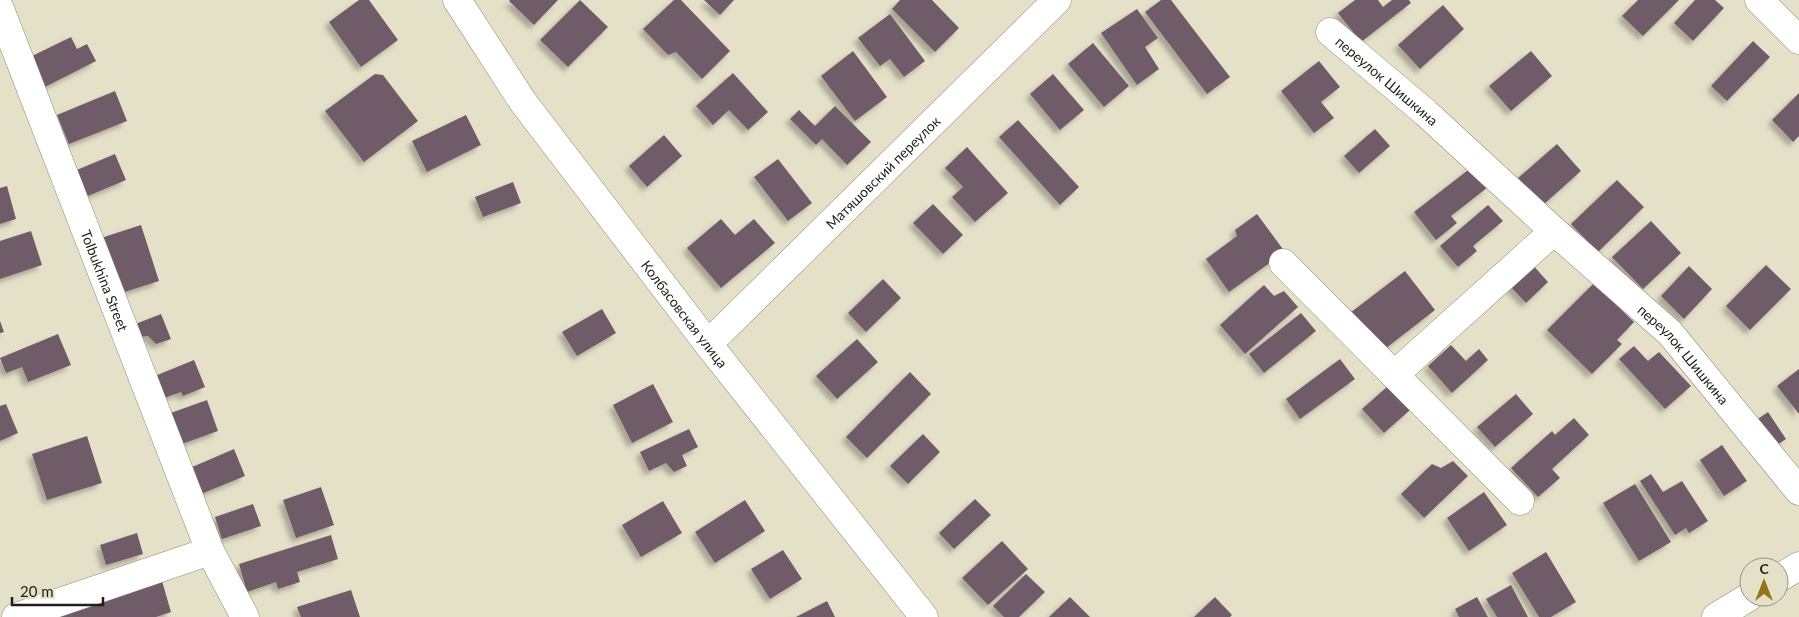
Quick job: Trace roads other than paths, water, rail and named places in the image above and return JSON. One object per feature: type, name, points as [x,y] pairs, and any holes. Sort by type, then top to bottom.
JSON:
[{"type":"street","name":"Колбасовская улица","points":[[457,0],[523,102],[708,344],[924,617]]},
{"type":"street","points":[[1759,0],[1799,40]]},
{"type":"street","name":"Матяшовский переулок","points":[[708,344],[1041,5]]},
{"type":"street","name":"Tolbukhina Street","points":[[0,9],[210,551],[245,617]]},
{"type":"street","name":"переулок Шишкина","points":[[1330,32],[1426,113],[1670,333],[1799,491]]},
{"type":"street","points":[[1394,375],[1554,230]]},
{"type":"street","points":[[1282,263],[1520,501]]},
{"type":"street","points":[[16,617],[210,551]]},
{"type":"street","points":[[1716,617],[1739,603]]}]
